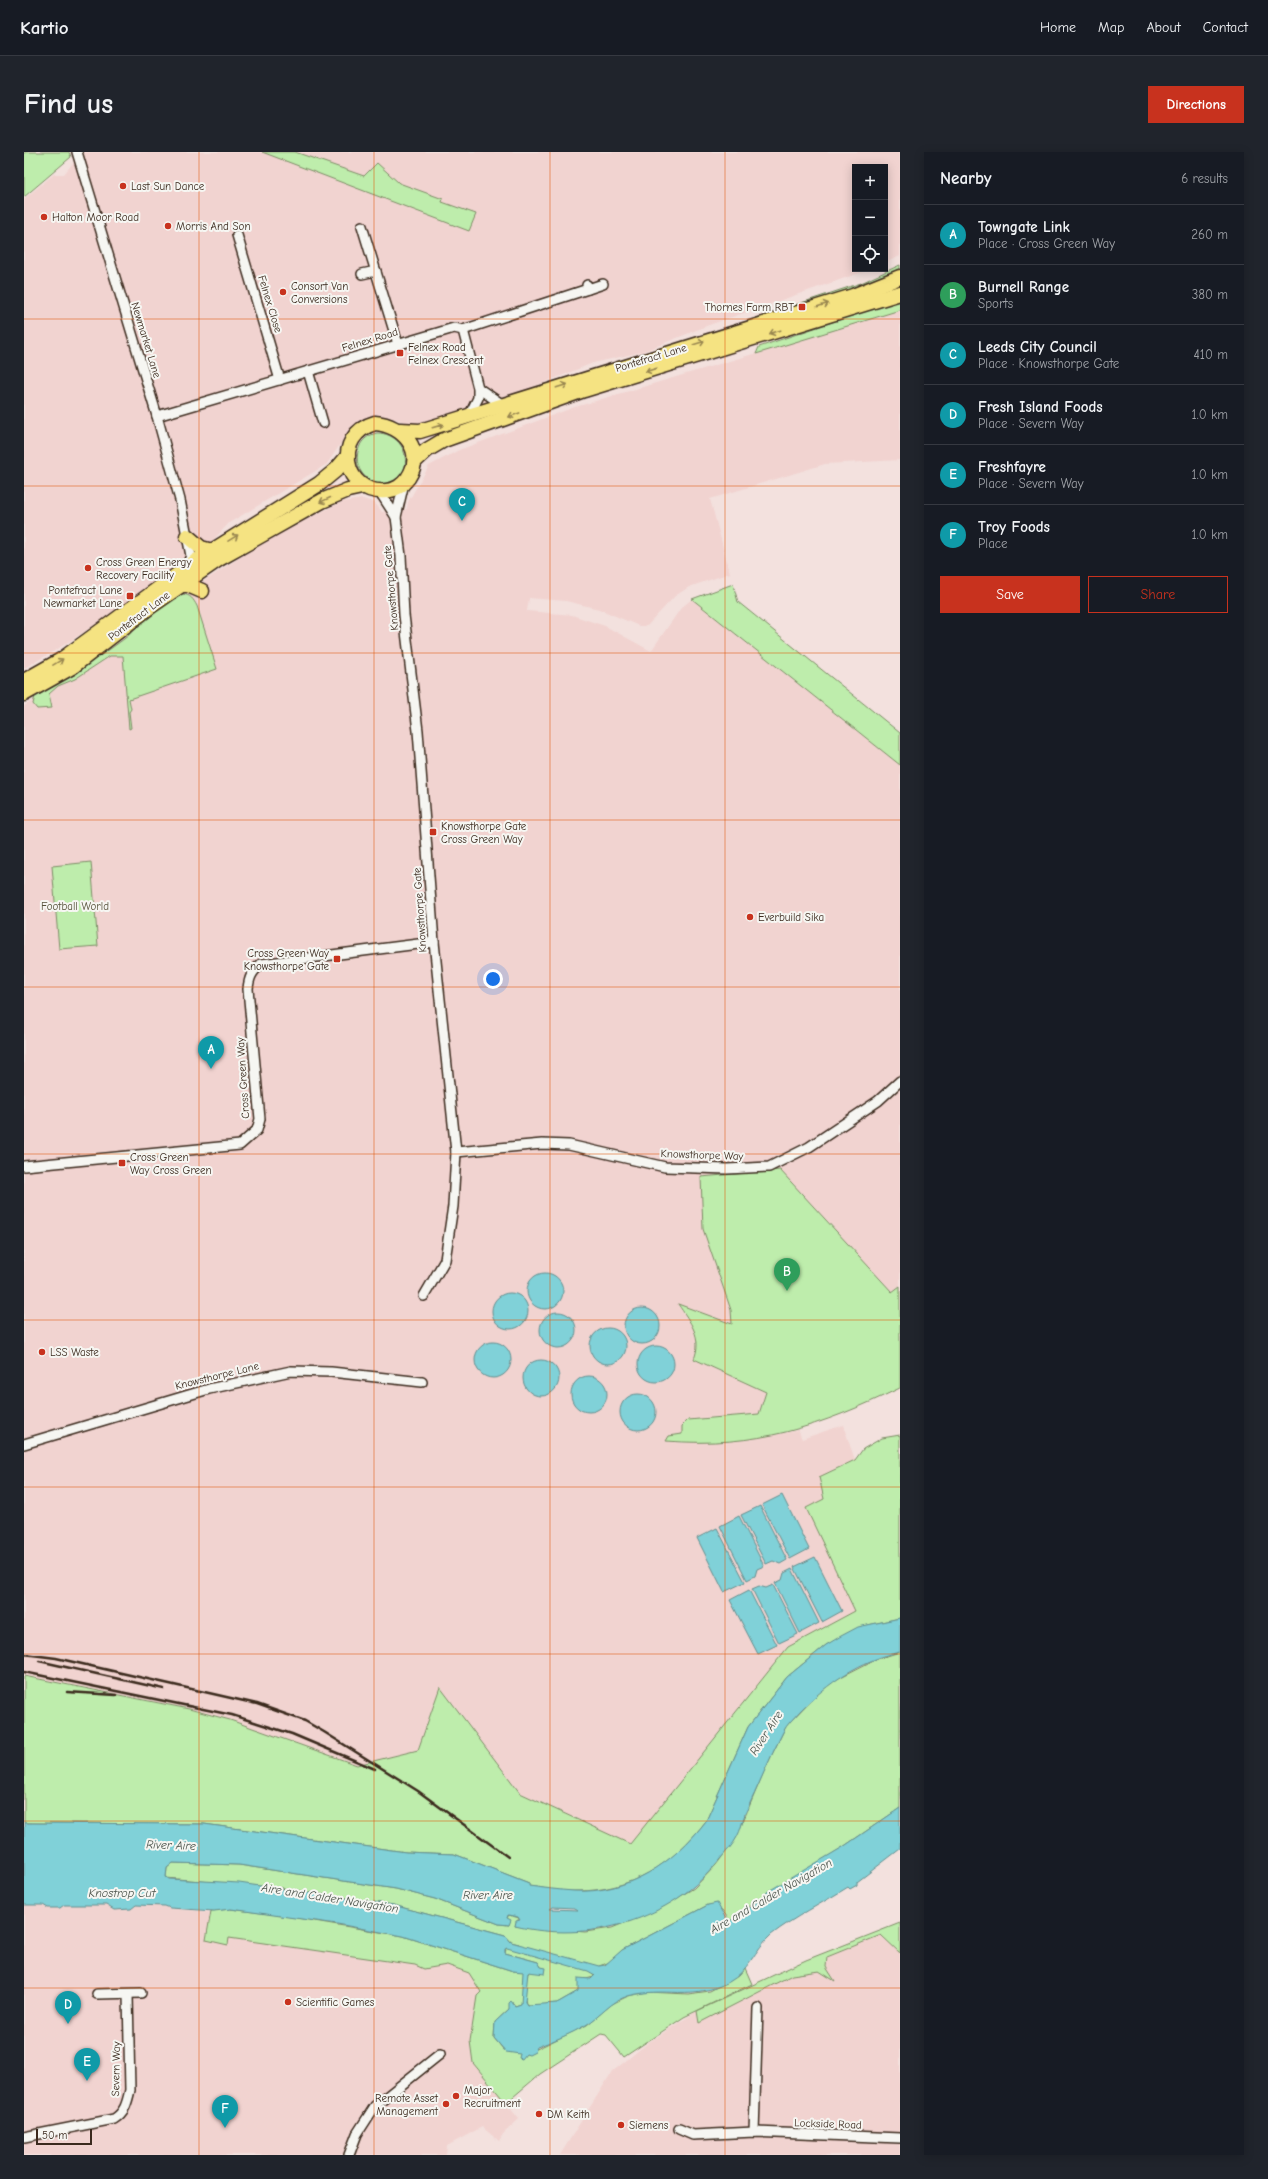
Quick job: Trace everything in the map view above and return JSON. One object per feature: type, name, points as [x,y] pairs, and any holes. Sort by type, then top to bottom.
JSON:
[{"type":"highway","name":"Pontefract Lane","points":[[400,430],[420,431],[853,296],[900,277]]},
{"type":"highway","name":"Pontefract Lane","points":[[415,461],[427,450],[444,440],[584,390],[900,293]]},
{"type":"highway","points":[[375,423],[385,424],[400,430],[411,445],[415,461],[413,470],[404,483],[395,490],[380,492],[362,487],[352,472],[348,456],[351,439],[357,431],[367,425],[375,423]]},
{"type":"highway","name":"Pontefract Lane","points":[[24,681],[61,660],[186,568],[319,484],[336,470],[348,456]]},
{"type":"highway","name":"Pontefract Lane","points":[[26,699],[72,667],[181,585],[219,559],[280,523],[335,496],[362,487]]},
{"type":"highway","points":[[187,536],[201,548],[212,551]]},
{"type":"highway","points":[[181,585],[188,585],[202,591]]},
{"type":"street","name":"Newmarket Lane","points":[[77,152],[157,416],[180,500],[191,556],[186,568]]},
{"type":"street","points":[[362,226],[398,344]]},
{"type":"street","name":"Felnex Close","points":[[237,235],[280,380]]},
{"type":"street","points":[[362,274],[376,271]]},
{"type":"street","name":"Felnex Road","points":[[157,416],[454,328],[463,330],[588,287],[603,284]]},
{"type":"street","points":[[463,330],[478,388],[478,398],[469,416]]},
{"type":"street","points":[[308,371],[323,423]]},
{"type":"street","points":[[478,388],[503,405]]},
{"type":"street","name":"Knowsthorpe Gate","points":[[404,483],[396,517],[418,731],[434,942],[456,1152],[453,1206],[445,1260],[424,1296]]},
{"type":"street","name":"Knowsthorpe Gate","points":[[380,492],[396,517]]},
{"type":"street","name":"Cross Green Way","points":[[24,1166],[240,1145],[257,1130],[260,1120],[248,989],[249,978],[254,971],[261,964],[434,942]]},
{"type":"street","name":"Knowsthorpe Way","points":[[456,1152],[542,1144],[569,1145],[665,1167],[727,1169],[769,1167],[809,1147],[878,1101],[900,1081]]},
{"type":"street","name":"Knowsthorpe Lane","points":[[24,1444],[209,1389],[291,1371],[331,1372],[422,1382]]},
{"type":"street","points":[[97,1994],[141,1994]]},
{"type":"street","name":"Severn Way","points":[[24,2137],[114,2119],[122,2114],[127,2103],[130,2090],[128,1994]]},
{"type":"street","points":[[754,2132],[758,2008]]},
{"type":"street","points":[[349,2155],[357,2134],[375,2106],[440,2054]]},
{"type":"street","name":"Lockside Road","points":[[679,2129],[693,2135],[754,2132],[900,2138]]},
{"type":"shaded area","points":[[82,152],[900,152],[900,256],[888,262],[888,164],[852,164],[852,272],[862,272],[709,325],[642,352],[593,363],[511,396],[413,425],[396,419],[374,416],[349,431],[327,464],[229,523],[204,550],[141,595],[56,650],[24,668],[24,199],[54,174],[64,174]]},
{"type":"shaded area","points":[[900,310],[900,460],[825,464],[710,499],[730,573],[689,587],[675,596],[647,626],[639,626],[599,609],[566,601],[529,598],[527,611],[572,615],[605,626],[651,651],[681,608],[692,599],[900,765],[900,1286],[893,1293],[780,1170],[701,1177],[804,1372],[678,1305],[694,1329],[699,1348],[694,1359],[766,1392],[759,1414],[688,1420],[684,1424],[682,1434],[671,1435],[666,1441],[683,1443],[769,1436],[798,1430],[802,1439],[843,1425],[855,1460],[819,1477],[824,1499],[806,1508],[855,1611],[788,1647],[630,1845],[520,1793],[440,1687],[418,1750],[357,1765],[230,1720],[189,1709],[24,1676],[24,706],[113,651],[183,595],[242,556],[282,532],[342,502],[363,499],[375,503],[382,512],[407,509],[408,502],[429,466],[459,450],[572,408]]},
{"type":"shaded area","points":[[24,1905],[106,1905],[114,1910],[131,1909],[136,1905],[165,1906],[170,1908],[336,1924],[403,1936],[496,1965],[470,2041],[473,2063],[519,2119],[503,2134],[499,2141],[482,2127],[447,2146],[446,2155],[24,2155]]},
{"type":"shaded area","points":[[881,1935],[900,1953],[900,2155],[560,2155],[612,2072],[649,2042],[697,2011],[699,2023],[792,1975],[820,1971],[834,1980],[826,1967],[827,1957]]},
{"type":"green space","points":[[24,152],[69,152],[71,157],[24,197]]},
{"type":"green space","points":[[262,152],[295,152],[364,176],[377,163],[399,183],[443,199],[442,202],[476,214],[469,231]]},
{"type":"green space","points":[[900,265],[900,269],[862,287],[750,322],[756,318],[861,283],[888,272],[888,271]]},
{"type":"green space","points":[[900,299],[900,310],[756,354],[759,347]]},
{"type":"green space","points":[[377,433],[395,439],[399,443],[404,453],[405,466],[401,476],[394,482],[385,484],[375,483],[367,478],[360,470],[357,460],[360,445],[366,438]]},
{"type":"green space","points":[[733,584],[738,602],[900,733],[900,765],[692,599]]},
{"type":"green space","points":[[182,594],[188,595],[197,606],[217,669],[129,699],[131,709],[129,712],[131,728],[129,729],[123,656],[110,656],[75,679],[58,686],[49,694],[52,708],[37,709],[33,704],[35,696],[113,647],[131,633],[159,607],[174,597]]},
{"type":"green space","name":"Football World","points":[[91,862],[98,946],[59,949],[52,866]]},
{"type":"green space","points":[[780,1170],[892,1292],[900,1286],[900,1388],[842,1414],[787,1432],[759,1438],[730,1441],[666,1441],[669,1436],[682,1434],[682,1426],[688,1420],[759,1414],[766,1392],[694,1359],[697,1344],[694,1330],[678,1304],[732,1324],[731,1310],[703,1229],[701,1177]]},
{"type":"green space","points":[[900,1435],[900,1618],[868,1625],[826,1645],[787,1677],[748,1727],[706,1821],[680,1850],[650,1872],[633,1880],[616,1886],[597,1890],[559,1890],[528,1886],[529,1883],[454,1854],[406,1852],[204,1824],[24,1823],[24,1676],[189,1709],[230,1720],[357,1765],[418,1750],[440,1687],[520,1793],[630,1844],[788,1647],[855,1611],[806,1508],[824,1499],[819,1477],[855,1460],[863,1449],[882,1438]]},
{"type":"green space","points":[[900,1652],[900,1808],[843,1847],[749,1906],[745,1913],[730,1921],[722,1910],[708,1905],[622,1950],[610,1962],[599,1966],[592,1972],[594,1977],[586,1979],[578,1991],[557,2003],[530,2006],[526,2004],[525,1999],[521,2004],[515,2006],[513,2003],[509,2009],[495,2022],[494,2038],[503,2049],[526,2054],[587,2025],[612,2004],[628,1996],[647,1992],[688,1994],[710,1991],[739,1975],[745,1968],[752,1984],[684,2017],[624,2057],[606,2035],[601,2034],[540,2074],[506,2103],[473,2063],[470,2041],[477,1996],[481,1992],[469,1973],[447,1965],[424,1969],[415,1965],[229,1938],[228,1945],[206,1940],[211,1911],[230,1909],[285,1916],[403,1936],[513,1971],[532,1972],[541,1967],[538,1962],[505,1953],[506,1948],[519,1944],[511,1942],[505,1935],[393,1905],[281,1888],[166,1878],[167,1868],[173,1863],[239,1865],[396,1889],[435,1899],[499,1924],[509,1925],[507,1918],[509,1915],[519,1918],[515,1926],[585,1932],[612,1928],[664,1906],[694,1888],[716,1865],[736,1838],[765,1769],[786,1726],[817,1694],[833,1681],[874,1660]]},
{"type":"green space","points":[[900,1923],[900,1953],[881,1935],[827,1957],[826,1967],[835,1981],[819,1971],[792,1975],[699,2023],[697,2011],[806,1960]]},
{"type":"water","points":[[545,1273],[555,1276],[560,1281],[563,1291],[560,1301],[555,1306],[545,1309],[535,1306],[530,1301],[527,1291],[530,1281],[535,1276]]},
{"type":"water","points":[[510,1293],[520,1296],[525,1301],[528,1311],[525,1321],[520,1326],[510,1329],[500,1326],[495,1321],[492,1311],[495,1301],[500,1296]]},
{"type":"water","points":[[642,1308],[652,1311],[657,1316],[660,1326],[657,1336],[652,1341],[642,1344],[632,1341],[627,1336],[624,1326],[627,1316],[632,1311]]},
{"type":"water","points":[[558,1312],[568,1315],[573,1320],[576,1330],[573,1340],[568,1345],[558,1348],[548,1345],[543,1340],[540,1330],[543,1320],[548,1315]]},
{"type":"water","points":[[608,1328],[618,1331],[623,1336],[626,1346],[623,1356],[618,1361],[608,1364],[598,1361],[593,1356],[590,1346],[593,1336],[598,1331]]},
{"type":"water","points":[[493,1342],[503,1345],[508,1350],[511,1360],[508,1370],[503,1375],[493,1378],[483,1375],[478,1370],[475,1360],[478,1350],[483,1345]]},
{"type":"water","points":[[656,1346],[666,1349],[671,1354],[674,1364],[671,1374],[666,1379],[656,1382],[646,1379],[641,1374],[638,1364],[641,1354],[646,1349]]},
{"type":"water","points":[[541,1360],[551,1363],[556,1368],[559,1378],[556,1388],[551,1393],[541,1396],[531,1393],[526,1388],[523,1378],[526,1368],[531,1363]]},
{"type":"water","points":[[589,1376],[599,1379],[604,1384],[607,1394],[604,1404],[599,1409],[589,1412],[579,1409],[574,1404],[571,1394],[574,1384],[579,1379]]},
{"type":"water","points":[[638,1394],[648,1397],[653,1402],[656,1412],[653,1422],[648,1427],[638,1430],[628,1427],[623,1422],[620,1412],[623,1402],[628,1397]]},
{"type":"water","points":[[782,1495],[809,1549],[790,1559],[762,1505]]},
{"type":"water","points":[[760,1506],[787,1560],[780,1564],[773,1561],[766,1564],[741,1515]]},
{"type":"water","points":[[739,1516],[764,1566],[757,1569],[755,1576],[747,1580],[720,1526]]},
{"type":"water","points":[[717,1528],[745,1582],[724,1592],[697,1538]]},
{"type":"water","points":[[815,1557],[842,1611],[822,1622],[794,1567]]},
{"type":"water","points":[[792,1569],[819,1623],[800,1633],[775,1583],[782,1580],[784,1573]]},
{"type":"water","points":[[773,1585],[798,1634],[779,1643],[752,1589],[759,1586],[766,1588]]},
{"type":"water","points":[[749,1590],[777,1645],[758,1654],[730,1600]]},
{"type":"water","points":[[900,1618],[900,1652],[871,1661],[846,1674],[833,1682],[800,1711],[783,1732],[745,1814],[738,1834],[729,1848],[700,1880],[678,1898],[653,1912],[627,1922],[599,1929],[571,1932],[543,1931],[515,1926],[516,1921],[520,1920],[518,1917],[508,1915],[507,1918],[511,1920],[509,1925],[499,1924],[435,1899],[396,1889],[239,1865],[173,1863],[167,1868],[166,1877],[169,1879],[239,1883],[393,1905],[505,1935],[511,1942],[599,1966],[605,1965],[622,1950],[708,1905],[717,1903],[726,1919],[730,1921],[765,1897],[767,1892],[843,1847],[900,1808],[900,1849],[857,1882],[857,1885],[850,1889],[848,1887],[799,1916],[771,1935],[736,1978],[716,1988],[703,1991],[641,1993],[622,1998],[616,2001],[586,2025],[556,2040],[537,2047],[535,2052],[529,2055],[526,2054],[522,2059],[519,2058],[520,2054],[506,2052],[494,2038],[495,2022],[509,2009],[509,2003],[511,2001],[515,2006],[521,2004],[523,1972],[513,1971],[403,1936],[337,1924],[231,1909],[214,1911],[170,1908],[165,1906],[136,1905],[131,1909],[114,1910],[106,1905],[64,1905],[60,1908],[48,1908],[43,1905],[24,1905],[24,1823],[204,1824],[406,1852],[454,1854],[529,1883],[529,1886],[557,1890],[594,1891],[631,1881],[648,1873],[679,1850],[706,1821],[748,1727],[787,1677],[826,1645],[858,1627]],"holes":[[[553,1907],[575,1908],[578,1910],[550,1909]],[[507,1948],[588,1971],[595,1975],[591,1979],[578,1978],[578,1991],[557,2003],[527,2005],[525,2002],[528,1972],[545,1974],[546,1968],[541,1967],[538,1962],[505,1953],[505,1949]]]},
{"type":"railway","points":[[24,1654],[56,1658],[257,1704],[305,1721],[418,1791],[508,1857]]},
{"type":"railway","points":[[39,1661],[164,1689]]},
{"type":"railway","points":[[24,1672],[232,1715],[292,1734],[375,1769]]},
{"type":"railway","points":[[67,1692],[116,1695]]},
{"type":"place","name":"Last Sun Dance","points":[[123,186]]},
{"type":"place","name":"Halton Moor Road","points":[[44,217]]},
{"type":"place","name":"Morris And Son","points":[[168,226]]},
{"type":"place","name":"Consort Van Conversions","points":[[283,292]]},
{"type":"place","name":"Thornes Farm RBT","points":[[802,307]]},
{"type":"place","name":"Felnex Road Felnex Crescent","points":[[400,353]]},
{"type":"place","name":"Leeds City Council","points":[[462,521]]},
{"type":"place","name":"Cross Green Energy Recovery Facility","points":[[88,568]]},
{"type":"place","name":"Pontefract Lane Newmarket Lane","points":[[130,596]]},
{"type":"place","name":"Knowsthorpe Gate Cross Green Way","points":[[433,832]]},
{"type":"place","name":"Everbuild Sika","points":[[750,917]]},
{"type":"place","name":"Cross Green Way Knowsthorpe Gate","points":[[337,959]]},
{"type":"place","name":"Towngate Link","points":[[211,1069]]},
{"type":"place","name":"Cross Green Way Cross Green","points":[[122,1163]]},
{"type":"place","name":"Burnell Range","points":[[787,1291]]},
{"type":"place","name":"LSS Waste","points":[[42,1352]]},
{"type":"place","name":"Scientific Games","points":[[288,2002]]},
{"type":"place","name":"Fresh Island Foods","points":[[68,2024]]},
{"type":"place","name":"Freshfayre","points":[[87,2081]]},
{"type":"place","name":"Major Recruitment","points":[[456,2096]]},
{"type":"place","name":"Remote Asset Management","points":[[446,2104]]},
{"type":"place","name":"DM Keith","points":[[539,2114]]},
{"type":"place","name":"Siemens","points":[[621,2125]]},
{"type":"place","name":"Troy Foods","points":[[225,2128]]},
{"type":"water label","name":"River Aire","points":[[766,1733]]},
{"type":"water label","name":"River Aire","points":[[171,1845]]},
{"type":"water label","name":"Knostrop Cut","points":[[122,1893]]},
{"type":"water label","name":"River Aire","points":[[488,1895]]},
{"type":"water label","name":"Aire and Calder Navigation","points":[[771,1896]]},
{"type":"water label","name":"Aire and Calder Navigation","points":[[330,1898]]}]
